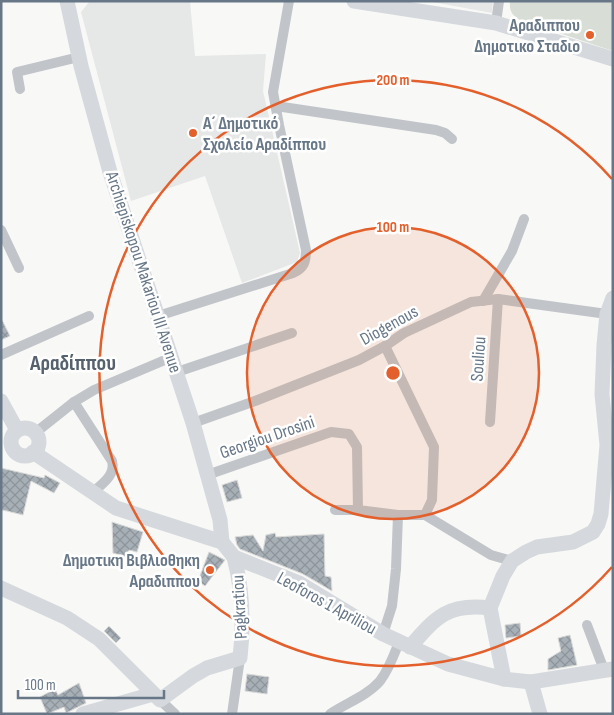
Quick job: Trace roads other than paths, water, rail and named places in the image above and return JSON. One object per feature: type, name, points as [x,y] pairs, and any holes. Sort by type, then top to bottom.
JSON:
[{"type":"street","name":"Archiepiskopou Makariou III Avenue","points":[[67,1],[79,56],[110,172],[193,423],[220,520],[222,542]]},
{"type":"street","points":[[158,316],[293,273],[300,270],[304,265],[306,250],[273,92],[289,1]]},
{"type":"street","points":[[354,1],[496,23],[613,59]]},
{"type":"street","points":[[496,23],[499,1]]},
{"type":"street","points":[[20,89],[17,72],[79,56]]},
{"type":"street","points":[[276,106],[436,130],[445,133],[452,139]]},
{"type":"street","points":[[483,300],[512,251],[524,219]]},
{"type":"street","points":[[1,230],[19,268]]},
{"type":"street","points":[[504,679],[490,608],[503,576],[512,561],[526,552],[537,547],[573,542],[593,532],[608,498],[602,394],[606,314],[613,298]]},
{"type":"street","name":"Diogenous","points":[[193,423],[273,395],[359,360],[404,333],[471,302],[498,299],[606,314]]},
{"type":"street","name":"Souliou","points":[[490,422],[498,299]]},
{"type":"street","points":[[1,355],[89,316]]},
{"type":"street","points":[[35,433],[74,402],[110,382],[292,333]]},
{"type":"street","points":[[385,346],[434,447],[432,500],[425,515]]},
{"type":"street","points":[[1,401],[17,430]]},
{"type":"street","points":[[74,402],[114,466],[110,476],[92,493]]},
{"type":"street","points":[[29,428],[38,437],[38,445],[33,452],[25,455],[7,449],[12,436],[17,430],[29,428]]},
{"type":"street","name":"Georgiou Drosini","points":[[207,475],[331,432],[349,434],[357,447],[358,510]]},
{"type":"street","points":[[33,452],[116,508],[222,542]]},
{"type":"street","points":[[335,510],[425,515],[491,555],[512,561]]},
{"type":"street","points":[[383,634],[392,606],[396,569],[398,514]]},
{"type":"street","points":[[200,535],[210,531],[220,520]]},
{"type":"street","name":"Leoforos 1 Apriliou","points":[[222,542],[234,557],[298,584],[383,634],[448,664],[504,679],[531,682],[608,670]]},
{"type":"street","name":"Pagkratiou","points":[[234,557],[242,601],[240,658]]},
{"type":"street","points":[[1,588],[67,618],[99,639],[175,714]]},
{"type":"street","points":[[330,714],[363,695],[379,682],[405,645],[431,622],[446,612],[473,606],[490,608]]},
{"type":"street","points":[[588,625],[608,670]]},
{"type":"street","points":[[83,714],[157,697],[208,668],[240,658],[232,714]]},
{"type":"street","points":[[531,682],[540,714]]},
{"type":"place","name":"Αραδιππου Δημοτικο Σταδιο","points":[[590,35]]},
{"type":"place","name":"Α´ Δημοτικό Σχολείο Αραδίππου","points":[[193,133]]},
{"type":"place","name":"Δημοτικη Βιβλιοθηκη Αραδιππου","points":[[210,570]]},
{"type":"district","name":"Αραδίππου","points":[[73,362]]}]
